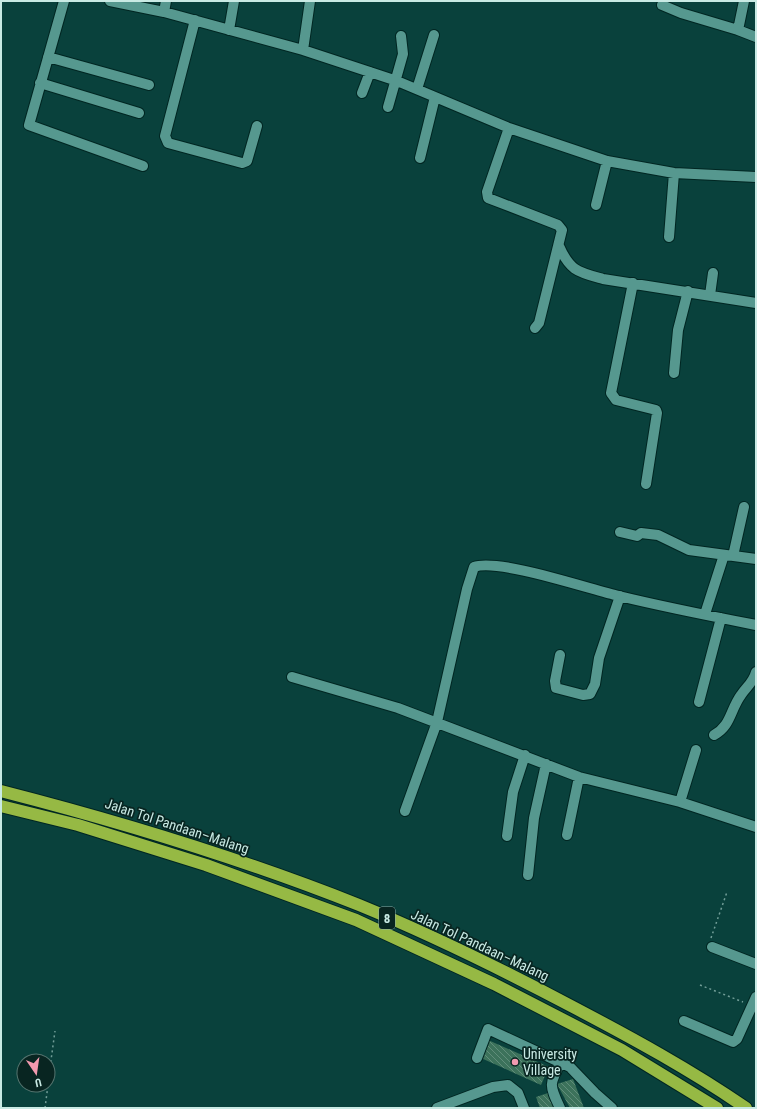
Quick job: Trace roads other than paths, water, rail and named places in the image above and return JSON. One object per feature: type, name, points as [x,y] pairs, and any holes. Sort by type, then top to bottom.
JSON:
[{"type":"highway","name":"Jalan Tol Pandaan–Malang","points":[[1,791],[78,811],[208,850],[360,906],[506,972],[630,1037],[746,1108]]},
{"type":"highway","name":"Jalan Tol Pandaan–Malang","points":[[1,806],[78,825],[206,865],[356,920],[494,984],[615,1047],[717,1108]]},
{"type":"street","points":[[64,1],[29,125],[143,166]]},
{"type":"street","points":[[110,1],[146,5],[164,12],[303,50],[417,89],[509,128],[607,161],[674,173],[756,177]]},
{"type":"street","points":[[164,12],[166,1]]},
{"type":"street","points":[[229,30],[234,1]]},
{"type":"street","points":[[303,50],[310,1]]},
{"type":"street","points":[[738,30],[744,1]]},
{"type":"street","points":[[662,5],[681,13],[756,36]]},
{"type":"street","points":[[195,20],[165,136],[166,140],[168,143],[242,163],[247,161],[258,126]]},
{"type":"street","points":[[417,89],[434,35]]},
{"type":"street","points":[[388,107],[397,82],[399,67],[404,50],[401,36]]},
{"type":"street","points":[[48,57],[149,85]]},
{"type":"street","points":[[362,93],[370,72]]},
{"type":"street","points":[[40,83],[139,113]]},
{"type":"street","points":[[420,158],[436,97]]},
{"type":"street","points":[[509,128],[487,192],[488,198],[558,225],[562,230],[539,323],[535,328]]},
{"type":"street","points":[[596,205],[607,161]]},
{"type":"street","points":[[669,237],[674,173]]},
{"type":"street","points":[[559,246],[570,267],[578,272],[603,279],[633,282],[756,303]]},
{"type":"street","points":[[710,295],[713,273]]},
{"type":"street","points":[[633,282],[611,393],[616,400],[656,410],[657,413],[646,484]]},
{"type":"street","points":[[674,373],[677,336],[688,291]]},
{"type":"street","points":[[705,614],[729,556],[744,507]]},
{"type":"street","points":[[620,532],[636,536],[641,532],[658,535],[689,550],[756,559]]},
{"type":"street","points":[[405,810],[437,722],[467,589],[474,567],[482,565],[514,568],[620,596],[756,625]]},
{"type":"street","points":[[560,655],[555,681],[556,688],[583,695],[590,694],[595,684],[599,658],[620,596]]},
{"type":"street","points":[[699,702],[721,618]]},
{"type":"street","points":[[714,735],[728,724],[740,696],[752,684],[756,672]]},
{"type":"street","points":[[292,677],[398,708],[525,755],[579,777],[680,802],[756,827]]},
{"type":"street","points":[[680,802],[696,750]]},
{"type":"street","points":[[507,836],[513,792],[525,755]]},
{"type":"street","points":[[528,875],[534,818],[546,764]]},
{"type":"street","points":[[568,835],[579,777]]},
{"type":"street","points":[[712,947],[756,964]]},
{"type":"street","points":[[684,1021],[733,1042],[737,1039],[754,1001]]},
{"type":"street","points":[[477,1058],[488,1029],[570,1067],[612,1108]]},
{"type":"street","points":[[560,1108],[552,1092],[551,1081],[561,1062]]},
{"type":"street","points":[[437,1108],[493,1087],[508,1085],[518,1093],[524,1108]]},
{"type":"place","name":"University Village","points":[[515,1062]]}]
